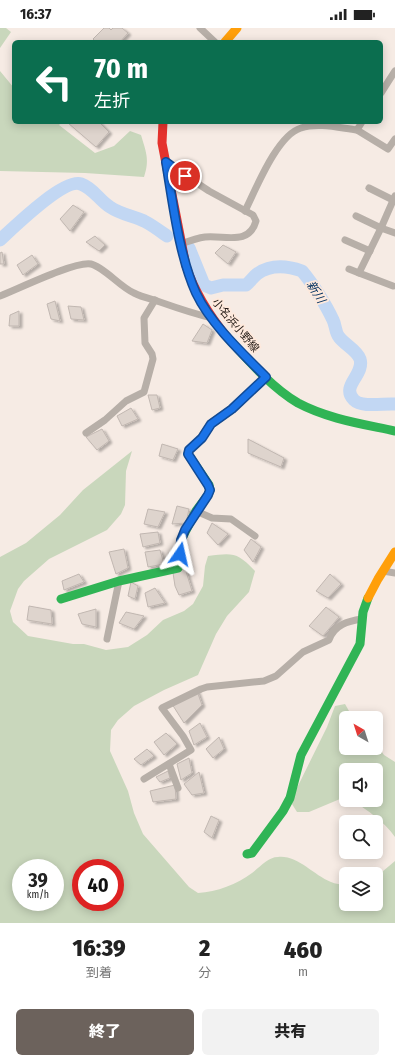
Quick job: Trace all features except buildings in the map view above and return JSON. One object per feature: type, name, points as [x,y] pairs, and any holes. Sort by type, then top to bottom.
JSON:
[{"type":"street","points":[[200,28],[213,40]]},
{"type":"street","points":[[227,40],[237,28]]},
{"type":"street","points":[[383,89],[395,71]]},
{"type":"street","name":"小名浜小野線","points":[[163,124],[162,143],[181,244],[190,277],[197,294],[212,318],[266,377],[286,394],[306,407],[326,415],[395,431]]},
{"type":"street","points":[[357,130],[361,124]]},
{"type":"street","points":[[245,211],[273,155],[285,138],[293,132],[310,126],[337,125],[357,130],[388,149],[395,139]]},
{"type":"street","points":[[166,162],[208,191],[253,215],[256,221],[254,228],[245,236],[239,238],[223,236],[205,237],[181,244]]},
{"type":"street","points":[[360,273],[394,198],[369,188]]},
{"type":"street","points":[[356,216],[381,228],[395,232]]},
{"type":"street","points":[[345,240],[370,251]]},
{"type":"street","points":[[0,296],[66,269],[91,264],[100,268],[124,288],[135,294],[195,314],[212,318]]},
{"type":"street","points":[[349,269],[394,286]]},
{"type":"street","points":[[86,433],[106,420],[126,401],[144,392],[153,359],[152,354],[145,343],[144,318],[155,300]]},
{"type":"street","points":[[62,599],[119,581],[178,568],[181,540],[196,511],[210,490],[188,454],[189,450],[202,438],[211,424],[232,409],[266,377]]},
{"type":"street","points":[[196,511],[212,518],[231,519],[255,536]]},
{"type":"street","points":[[247,854],[252,853],[284,811],[290,798],[304,748],[360,644],[362,636],[362,619],[365,606],[383,571],[395,552]]},
{"type":"street","points":[[383,571],[395,573]]},
{"type":"street","points":[[107,639],[119,581]]},
{"type":"street","points":[[144,779],[191,750],[183,736],[162,708],[207,687],[256,683],[276,676],[303,652],[329,640],[330,635],[336,628],[344,623],[362,619]]},
{"type":"street","points":[[169,764],[178,788]]},
{"type":"green space","points":[[0,28],[6,28],[11,32],[0,48]]},
{"type":"green space","points":[[0,71],[12,86],[12,124],[60,124],[59,125],[95,153],[114,146],[130,131],[141,135],[146,151],[147,166],[144,177],[85,173],[0,171]]},
{"type":"green space","points":[[132,451],[126,471],[125,505],[121,514],[107,530],[49,559],[24,581],[18,589],[10,611],[13,622],[28,636],[73,644],[84,644],[106,650],[128,647],[147,635],[163,620],[184,611],[193,604],[203,586],[205,566],[208,556],[223,554],[234,555],[244,560],[255,571],[249,592],[227,616],[216,634],[198,675],[164,690],[134,706],[118,720],[111,730],[110,751],[128,791],[134,813],[143,834],[189,887],[198,893],[226,887],[246,877],[274,857],[285,857],[299,862],[324,879],[339,884],[339,911],[383,911],[383,871],[395,861],[395,923],[0,923],[0,557],[26,543],[60,515],[83,490]]},
{"type":"green space","points":[[345,704],[349,711],[339,711],[339,755],[383,755],[383,754],[395,762],[395,837],[383,823],[383,815],[374,815],[362,807],[383,807],[383,763],[339,763],[339,799],[309,812],[297,812],[292,804],[294,794],[327,727],[335,706]]},
{"type":"waterway","name":"新川","points":[[0,240],[39,205],[51,196],[73,184],[81,184],[89,188],[106,204],[114,209],[144,221],[167,236]]},
{"type":"waterway","name":"新川","points":[[189,248],[204,285],[211,288],[223,285],[246,285],[257,274],[274,267],[285,267],[302,271],[315,288],[327,308],[334,322],[338,335],[360,359],[361,365],[351,385],[350,395],[354,400],[362,404],[395,404]]},
{"type":"traffic: fast","points":[[227,337],[251,364],[269,381],[288,397],[298,403],[309,409],[333,417],[395,431]]},
{"type":"traffic: fast","points":[[61,599],[119,581],[178,568],[181,540],[196,511],[210,490],[209,485],[188,454],[189,450],[201,439]]},
{"type":"traffic: fast","points":[[247,854],[252,853],[283,811],[290,798],[301,755],[360,644],[363,612],[368,598]]},
{"type":"traffic: slow","points":[[227,40],[237,28]]},
{"type":"traffic: slow","points":[[201,439],[211,424],[232,409],[266,377]]},
{"type":"traffic: slow","points":[[368,598],[395,552]]},
{"type":"traffic: jam","points":[[163,124],[162,143],[186,266],[203,303],[227,337]]},
{"type":"route","points":[[180,554],[181,540],[185,530],[210,490],[188,454],[189,450],[192,445],[202,438],[211,424],[232,409],[266,377],[212,318],[197,294],[190,277],[181,244],[166,162],[185,176]]}]
